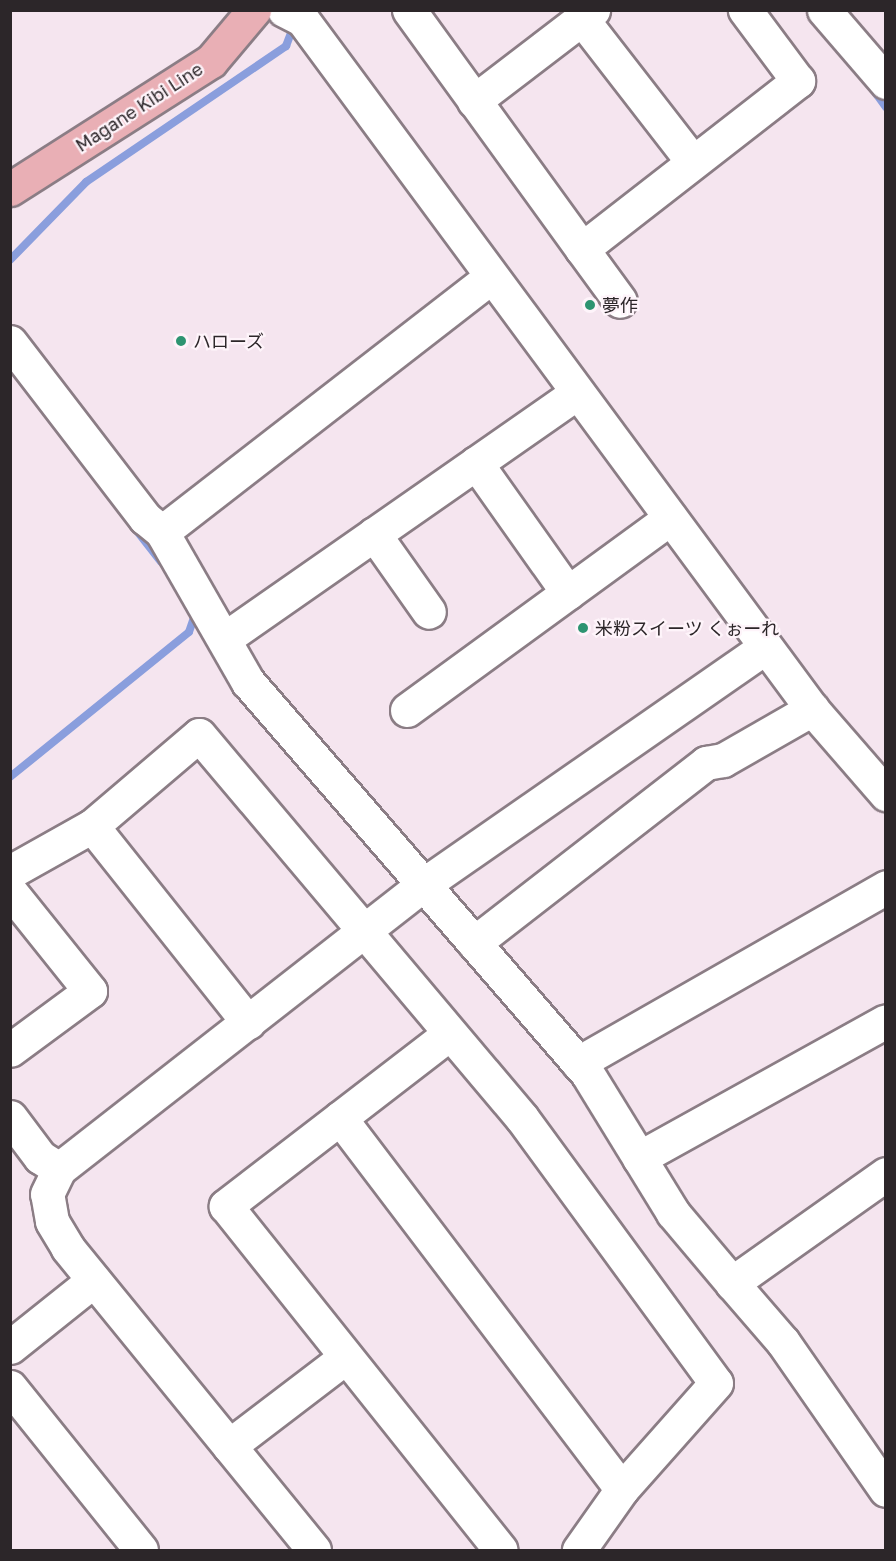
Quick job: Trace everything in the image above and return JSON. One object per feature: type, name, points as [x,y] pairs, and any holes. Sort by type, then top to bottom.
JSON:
[{"type":"main road","name":"Magane Kibi Line","points":[[10,189],[211,61],[254,10]]},
{"type":"street","points":[[409,10],[620,301]]},
{"type":"street","points":[[582,249],[798,81],[746,10]]},
{"type":"street","points":[[824,10],[885,82]]},
{"type":"street","points":[[298,15],[812,709],[885,794]]},
{"type":"street","points":[[474,101],[588,15],[693,162]]},
{"type":"street","points":[[162,532],[491,277]]},
{"type":"street","points":[[10,342],[145,518],[162,532],[248,681],[578,1063],[673,1214],[783,1342],[885,1490]]},
{"type":"street","points":[[224,639],[577,393]]},
{"type":"street","points":[[476,463],[568,593]]},
{"type":"street","points":[[407,710],[670,518]]},
{"type":"street","points":[[374,534],[429,612]]},
{"type":"street","points":[[314,1551],[94,1280],[52,1221],[47,1194],[59,1169],[423,885],[766,647]]},
{"type":"street","points":[[474,943],[706,763],[723,760],[812,709]]},
{"type":"street","points":[[10,872],[92,826],[199,735],[361,933],[522,1118],[716,1383],[622,1489],[579,1551]]},
{"type":"street","points":[[92,826],[248,1022]]},
{"type":"street","points":[[578,1063],[885,887]]},
{"type":"street","points":[[10,891],[90,991],[10,1050]]},
{"type":"street","points":[[639,1158],[885,1021]]},
{"type":"street","points":[[449,1034],[225,1206],[501,1551]]},
{"type":"street","points":[[10,1117],[40,1157],[59,1169]]},
{"type":"street","points":[[340,1118],[622,1489]]},
{"type":"street","points":[[732,1283],[885,1174]]},
{"type":"street","points":[[10,1347],[94,1280]]},
{"type":"street","points":[[229,1446],[346,1357]]},
{"type":"street","points":[[10,1387],[141,1551]]},
{"type":"waterway","points":[[10,260],[86,182],[286,46],[295,23]]},
{"type":"waterway","points":[[872,88],[886,107]]},
{"type":"waterway","points":[[137,531],[161,562]]},
{"type":"waterway","points":[[10,777],[189,632],[195,615]]},
{"type":"place","name":"夢作","points":[[590,305]]},
{"type":"place","name":"ハローズ","points":[[181,341]]},
{"type":"place","name":"米粉スイーツ くぉーれ","points":[[583,628]]}]
